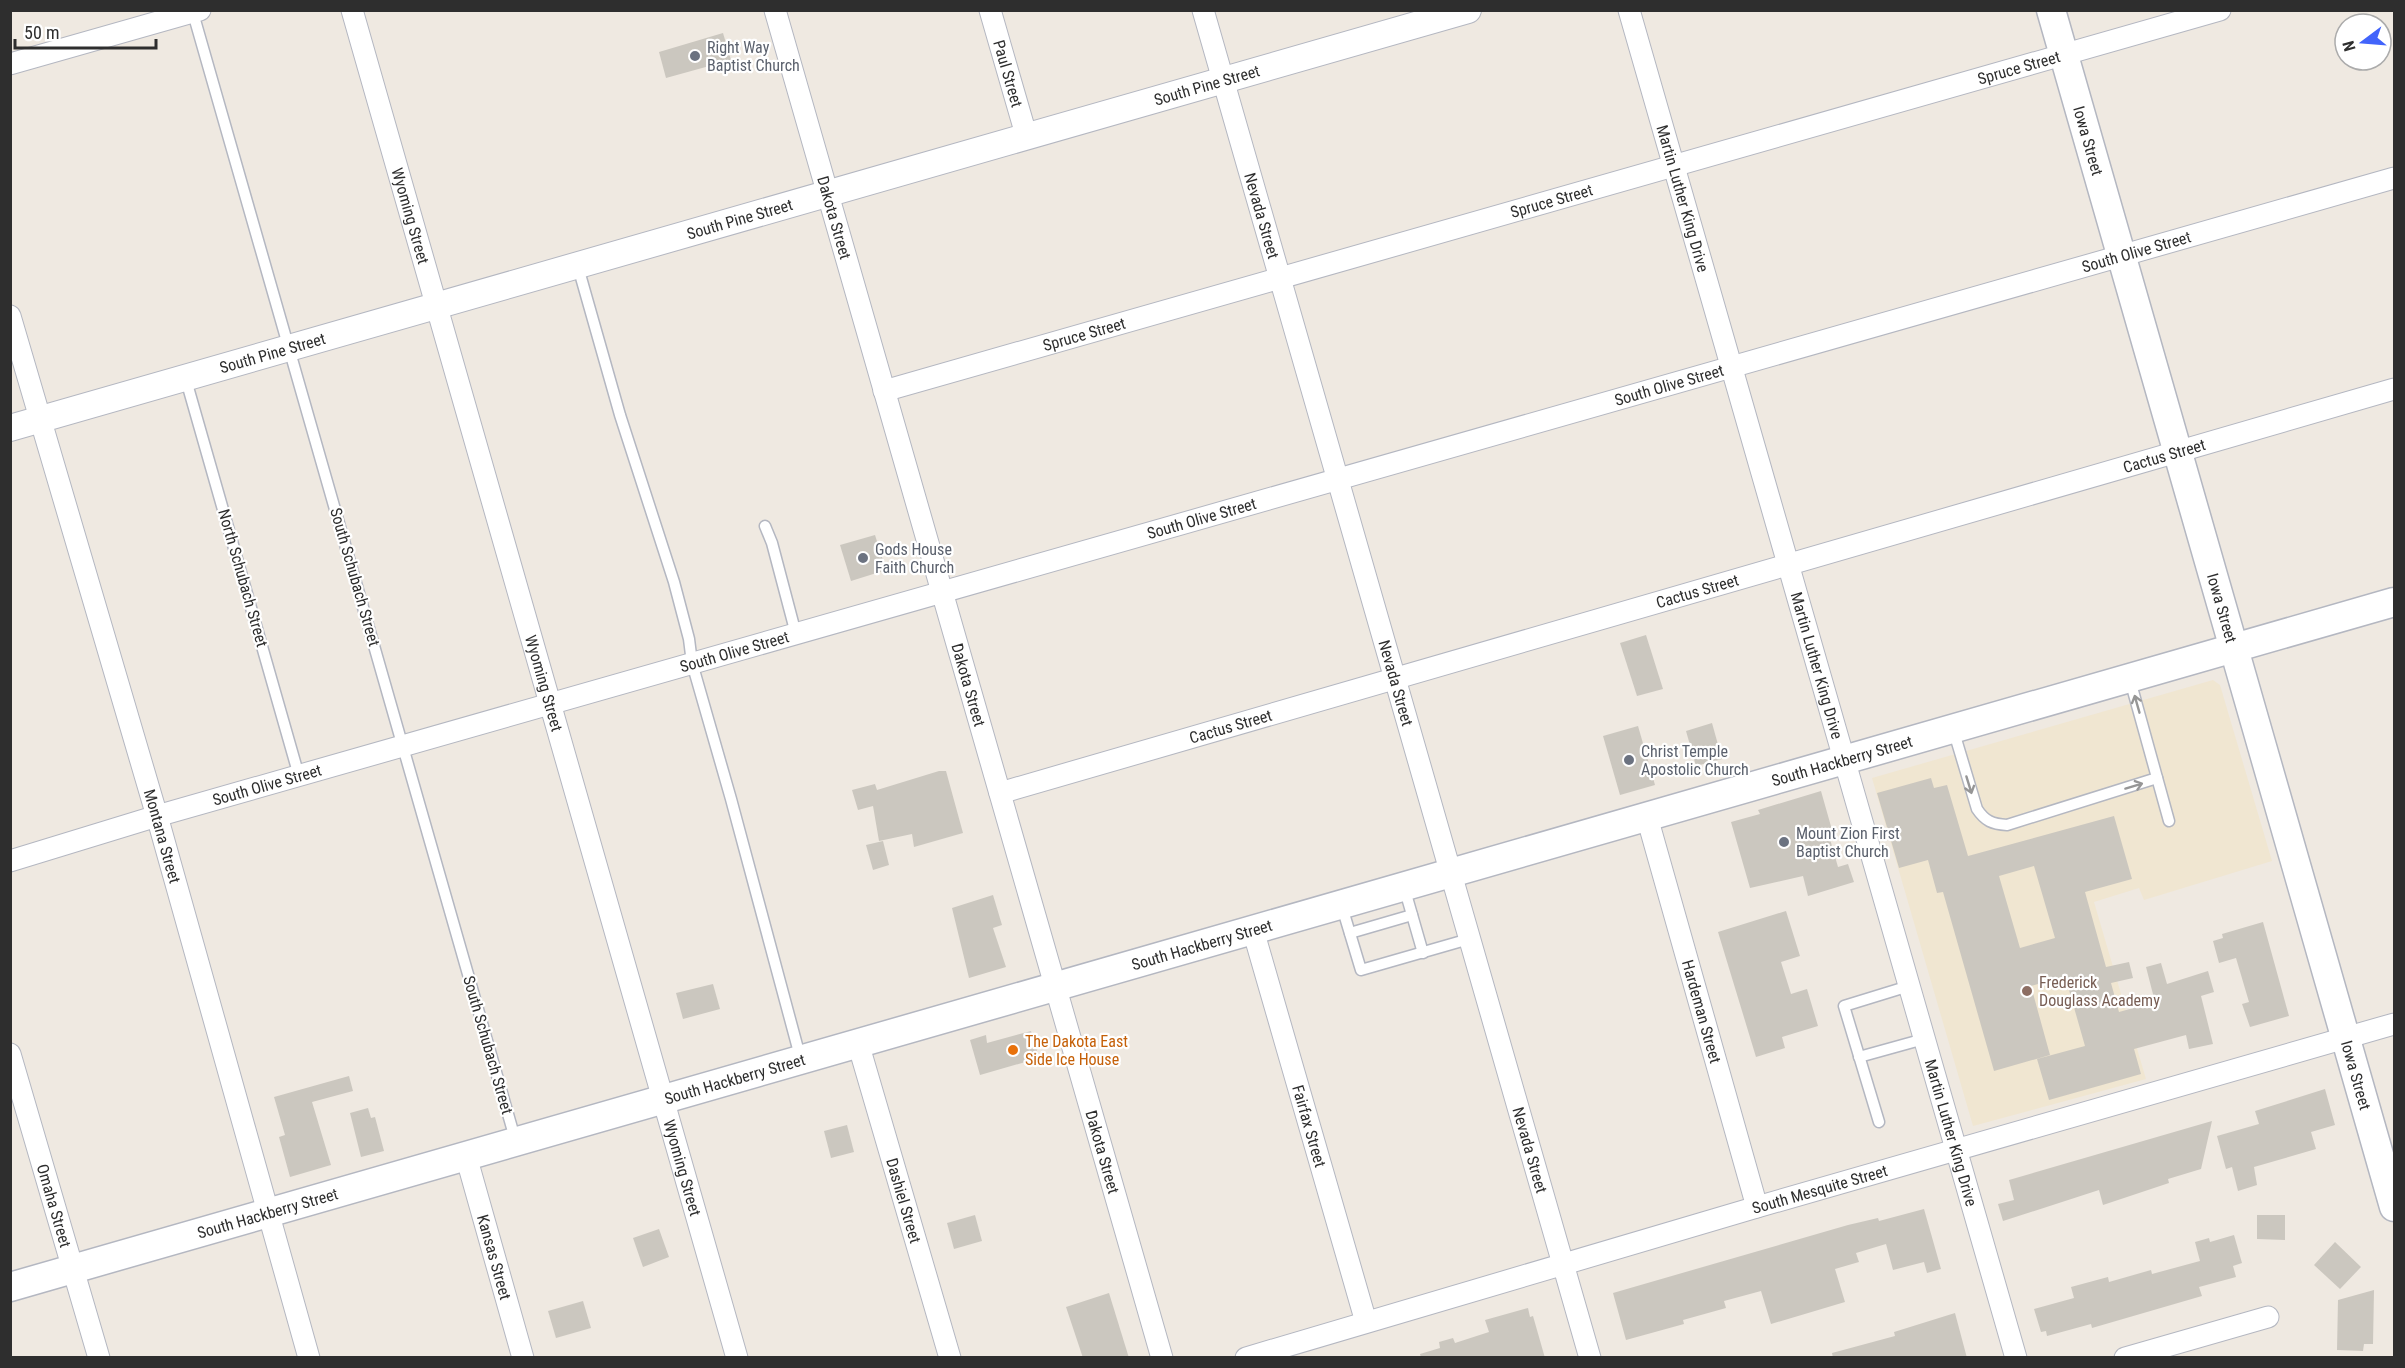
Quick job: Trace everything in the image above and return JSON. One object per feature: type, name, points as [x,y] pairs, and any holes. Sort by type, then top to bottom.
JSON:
[{"type":"main road","name":"Iowa Street","points":[[2051,10],[2394,1207]]},
{"type":"main road","name":"South Hackberry Street","points":[[10,1287],[2394,602]]},
{"type":"street","name":"Wyoming Street","points":[[352,10],[737,1358]]},
{"type":"street","name":"Dakota Street","points":[[775,10],[1162,1358]]},
{"type":"street","name":"Paul Street","points":[[990,10],[1027,138]]},
{"type":"street","name":"Nevada Street","points":[[1203,10],[1590,1358]]},
{"type":"street","name":"South Pine Street","points":[[10,428],[186,380],[1223,81],[1416,18],[1468,10]]},
{"type":"street","name":"Martin Luther King Drive","points":[[1629,10],[2016,1358]]},
{"type":"street","name":"Spruce Street","points":[[884,391],[2220,10]]},
{"type":"street","points":[[10,64],[197,12]]},
{"type":"street","name":"South Olive Street","points":[[10,861],[157,816],[2394,178]]},
{"type":"street","name":"Montana Street","points":[[10,316],[157,816],[309,1358]]},
{"type":"street","name":"Cactus Street","points":[[1000,793],[2394,389]]},
{"type":"street","name":"Hardeman Street","points":[[1647,817],[1757,1207]]},
{"type":"street","name":"Fairfax Street","points":[[1253,930],[1366,1322]]},
{"type":"street","name":"South Mesquite Street","points":[[1246,1358],[1956,1149],[2394,1024]]},
{"type":"street","name":"Dashiel Street","points":[[858,1043],[950,1358]]},
{"type":"street","name":"Omaha Street","points":[[10,1054],[99,1358]]},
{"type":"street","name":"Kansas Street","points":[[466,1156],[523,1358]]},
{"type":"street","points":[[2125,1358],[2268,1317]]},
{"type":"lane","name":"South Schubach Street","points":[[197,12],[289,350],[516,1142]]},
{"type":"lane","points":[[578,267],[620,415],[674,582],[689,639],[692,663],[801,1060]]},
{"type":"lane","name":"North Schubach Street","points":[[186,380],[299,776]]},
{"type":"lane","points":[[765,526],[772,543],[796,634]]},
{"type":"lane","points":[[2130,678],[2169,821]]},
{"type":"lane","points":[[1953,729],[1977,809],[1984,819],[1995,824],[2007,825],[2157,778]]},
{"type":"lane","points":[[1404,887],[1423,953]]},
{"type":"lane","points":[[1342,904],[1360,970],[1469,939]]},
{"type":"lane","points":[[1350,933],[1412,915]]},
{"type":"lane","points":[[1879,1122],[1844,1006],[1909,986]]},
{"type":"lane","points":[[1859,1057],[1924,1039]]},
{"type":"shaded area","name":"Frederick Douglass Academy","points":[[2213,680],[2220,685],[2272,861],[2144,900],[2139,888],[2094,902],[2146,1079],[1973,1126],[1872,778]]},
{"type":"building","name":"Right Way Baptist Church","points":[[723,33],[731,60],[666,78],[659,52]]},
{"type":"building","name":"Gods House Faith Church","points":[[875,535],[886,570],[851,581],[840,545]]},
{"type":"building","points":[[1646,635],[1663,689],[1637,696],[1620,643]]},
{"type":"building","points":[[1712,723],[1722,759],[1696,766],[1686,731]]},
{"type":"building","name":"Christ Temple Apostolic Church","points":[[1638,726],[1655,785],[1620,795],[1603,736]]},
{"type":"building","points":[[939,771],[946,771],[963,833],[914,847],[912,834],[879,841],[873,806],[858,810],[852,790],[875,784],[877,790]]},
{"type":"building","points":[[1931,778],[1934,788],[1947,785],[1968,856],[2114,816],[2132,879],[2085,892],[2106,967],[2129,962],[2133,978],[2111,983],[2119,1012],[2155,1002],[2146,967],[2161,963],[2167,984],[2208,971],[2214,992],[2201,996],[2213,1044],[2189,1049],[2186,1035],[2134,1049],[2141,1074],[2049,1100],[2037,1059],[2085,1046],[2065,976],[2031,986],[2050,1055],[1994,1071],[1943,892],[1937,893],[1928,860],[1899,868],[1877,793]],"holes":[[[2034,866],[2055,938],[2020,948],[1999,876]]]},
{"type":"building","name":"Mount Zion First Baptist Church","points":[[1821,791],[1834,837],[1830,839],[1838,867],[1848,864],[1854,882],[1808,896],[1803,876],[1750,888],[1731,822],[1760,814],[1758,810]]},
{"type":"building","points":[[883,841],[889,865],[873,870],[866,845]]},
{"type":"building","points":[[993,895],[1002,925],[993,928],[1006,967],[969,978],[952,908]]},
{"type":"building","points":[[1786,911],[1800,956],[1781,962],[1791,994],[1807,989],[1818,1026],[1782,1037],[1785,1048],[1756,1057],[1718,932]]},
{"type":"building","points":[[2263,922],[2289,1016],[2250,1027],[2242,1004],[2249,1002],[2236,958],[2219,963],[2213,941],[2223,938],[2222,934]]},
{"type":"building","points":[[713,984],[720,1009],[683,1019],[676,993]]},
{"type":"building","name":"The Dakota East Side Ice House","points":[[1031,1031],[1039,1058],[980,1075],[970,1040],[986,1035],[987,1043]]},
{"type":"building","points":[[349,1076],[353,1091],[312,1102],[331,1165],[290,1177],[279,1137],[285,1135],[274,1097]]},
{"type":"building","points":[[2325,1089],[2335,1125],[2311,1132],[2316,1149],[2254,1167],[2257,1185],[2238,1191],[2232,1167],[2226,1169],[2217,1136],[2259,1124],[2255,1111]]},
{"type":"building","points":[[368,1108],[371,1118],[375,1117],[384,1151],[361,1157],[350,1113]]},
{"type":"building","points":[[2212,1121],[2201,1169],[2168,1179],[2169,1183],[2103,1205],[2099,1190],[2003,1221],[1998,1204],[2014,1200],[2009,1180]]},
{"type":"building","points":[[847,1125],[854,1152],[831,1158],[824,1131]]},
{"type":"building","points":[[1924,1209],[1941,1269],[1927,1273],[1924,1262],[1893,1270],[1886,1244],[1856,1253],[1859,1262],[1835,1269],[1845,1302],[1771,1324],[1761,1291],[1724,1301],[1726,1308],[1683,1320],[1684,1324],[1626,1340],[1613,1293],[1848,1225],[1878,1218],[1879,1221]]},
{"type":"building","points":[[975,1215],[982,1241],[954,1249],[947,1223]]},
{"type":"building","points":[[2257,1215],[2285,1215],[2285,1240],[2257,1239]]},
{"type":"building","points":[[659,1229],[669,1257],[643,1267],[633,1238]]},
{"type":"building","points":[[2234,1235],[2242,1263],[2233,1266],[2236,1277],[2199,1287],[2202,1296],[2092,1328],[2091,1324],[2047,1336],[2046,1331],[2041,1332],[2034,1309],[2074,1298],[2071,1287],[2108,1277],[2109,1282],[2151,1270],[2152,1274],[2200,1261],[2195,1242],[2209,1238],[2210,1242]]},
{"type":"building","points":[[2335,1242],[2361,1267],[2340,1289],[2314,1265]]},
{"type":"building","points":[[2374,1290],[2373,1344],[2364,1344],[2363,1351],[2337,1350],[2338,1300]]},
{"type":"building","points":[[1109,1293],[1129,1358],[1083,1358],[1066,1307]]},
{"type":"building","points":[[583,1301],[591,1328],[556,1338],[548,1311]]},
{"type":"building","points":[[1528,1308],[1530,1317],[1533,1316],[1545,1358],[1421,1358],[1420,1354],[1440,1348],[1439,1342],[1453,1338],[1455,1343],[1489,1332],[1485,1320]]},
{"type":"building","points":[[1955,1313],[1967,1358],[1833,1358],[1832,1353],[1895,1336],[1894,1332]]},
{"type":"place","name":"Right Way Baptist Church","points":[[695,56]]},
{"type":"place","name":"Gods House Faith Church","points":[[863,558]]},
{"type":"place","name":"Christ Temple Apostolic Church","points":[[1629,760]]},
{"type":"place","name":"Mount Zion First Baptist Church","points":[[1784,842]]},
{"type":"place","name":"Frederick Douglass Academy","points":[[2027,991]]},
{"type":"place","name":"The Dakota East Side Ice House","points":[[1013,1050]]}]
